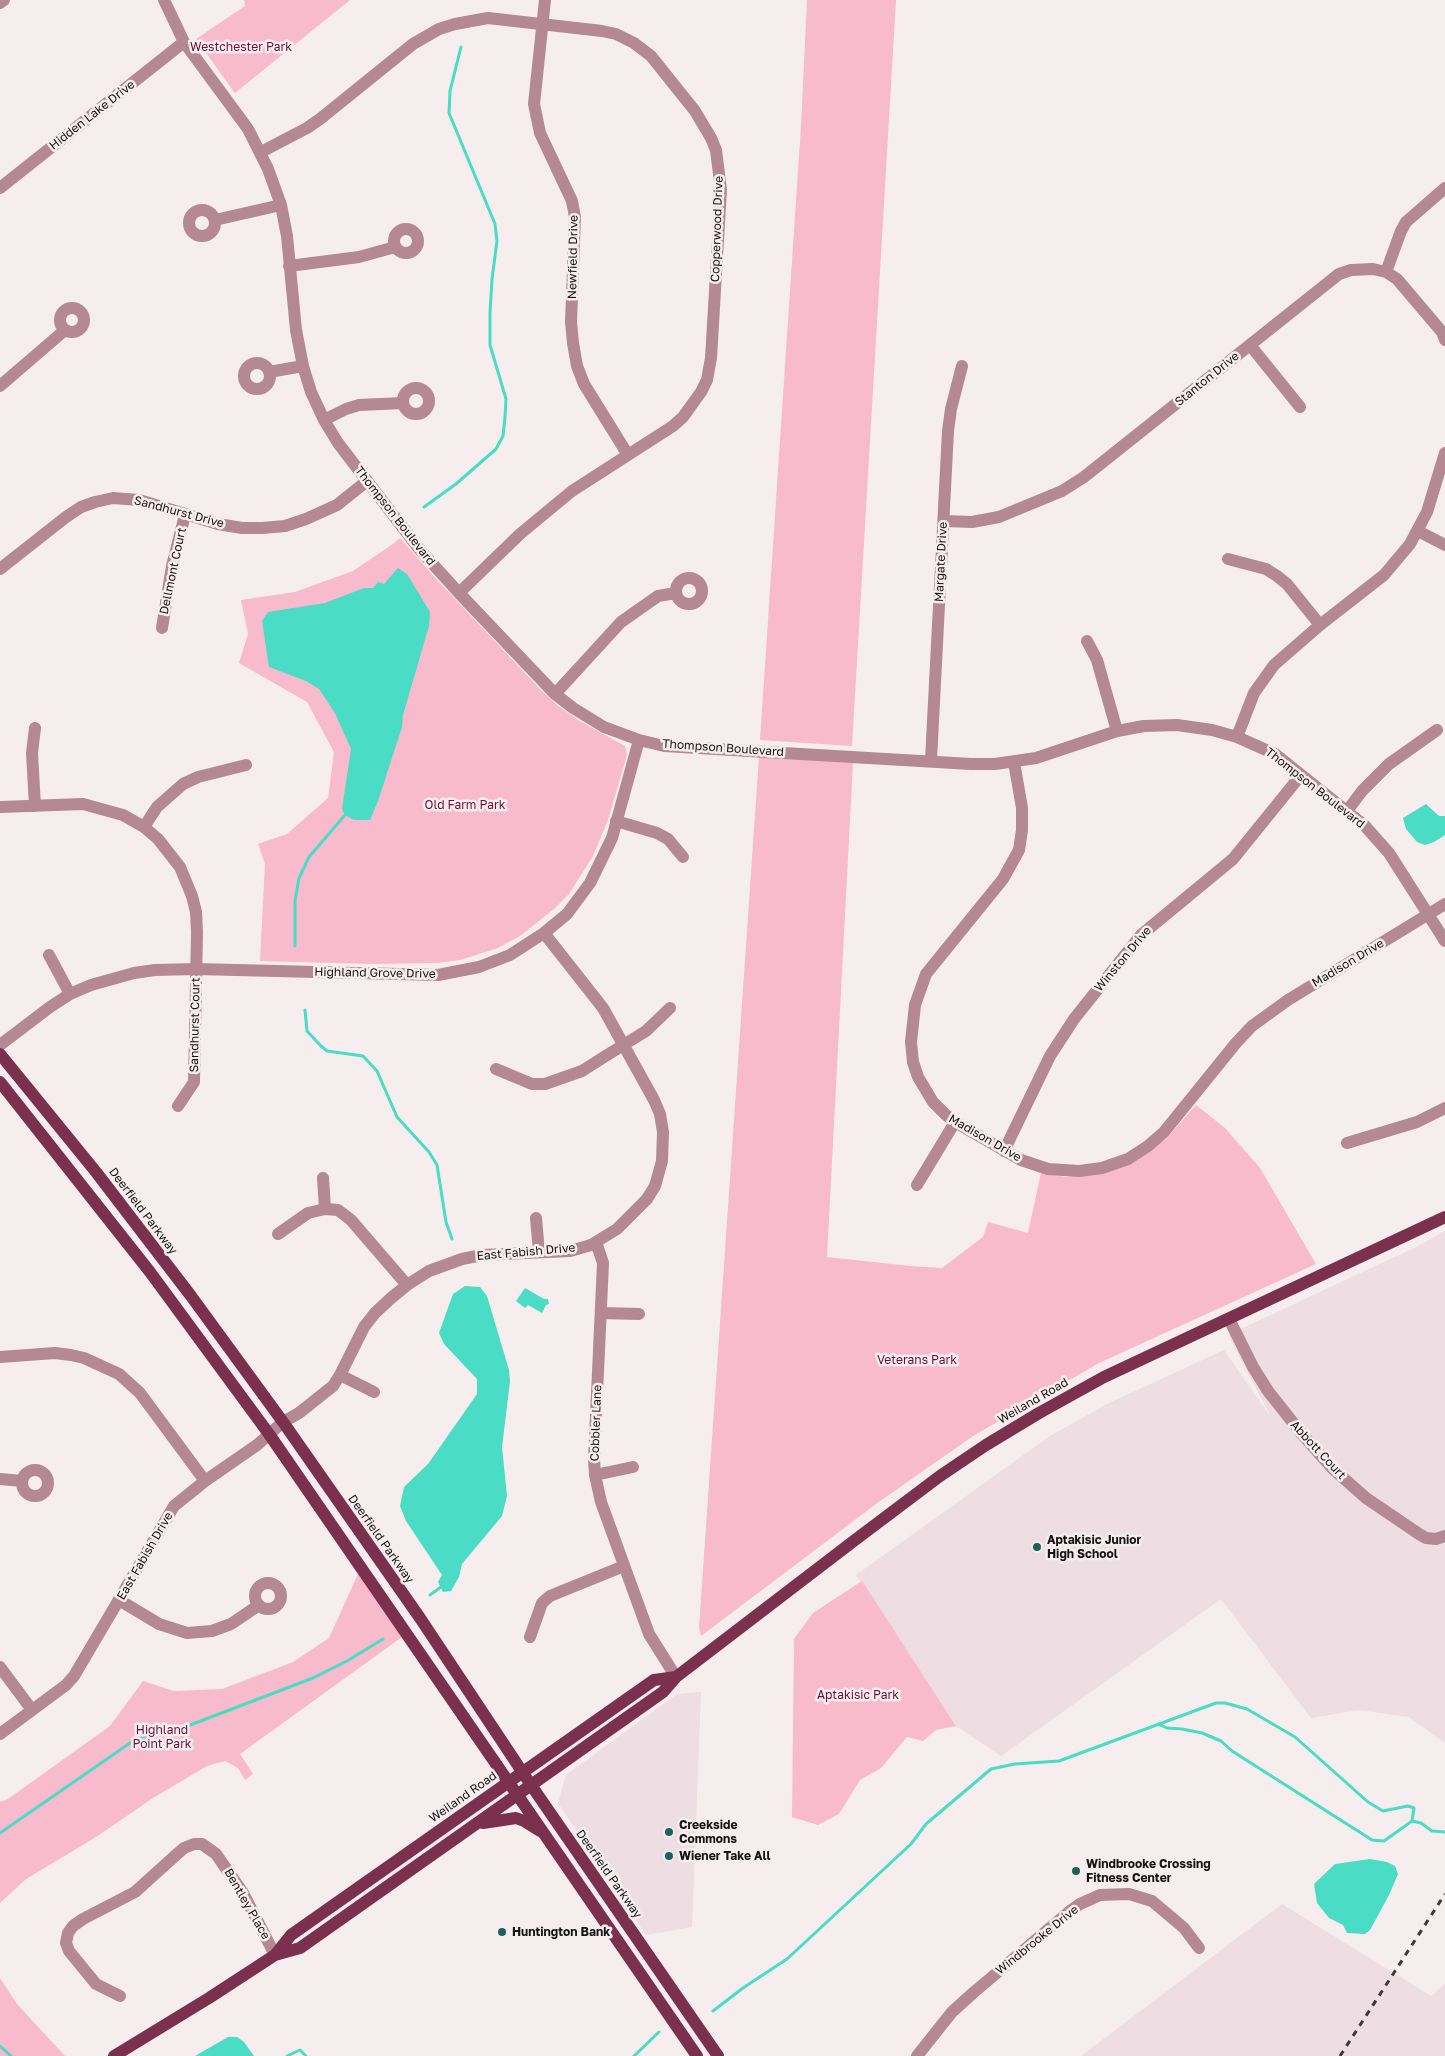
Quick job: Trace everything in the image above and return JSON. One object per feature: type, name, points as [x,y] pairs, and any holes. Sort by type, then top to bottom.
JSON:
[{"type":"main road","name":"Deerfield Parkway","points":[[0,1054],[96,1172],[191,1296],[283,1422],[420,1618],[531,1786],[718,2056]]},
{"type":"main road","points":[[0,1082],[144,1264],[269,1434],[697,2056]]},
{"type":"main road","name":"Weiland Road","points":[[275,1954],[300,1948],[663,1692],[676,1678],[940,1476],[986,1445],[1104,1377],[1445,1217]]},
{"type":"main road","name":"Weiland Road","points":[[114,2056],[209,1998],[275,1954],[291,1935],[654,1680],[676,1678]]},
{"type":"main road","points":[[476,1825],[491,1820],[516,1818],[524,1821],[546,1836]]},
{"type":"street","points":[[0,3],[4,0]]},
{"type":"street","name":"Thompson Boulevard","points":[[164,0],[184,42],[248,129],[261,152],[281,205],[287,236],[296,330],[303,366],[311,392],[324,420],[367,481],[420,550],[555,694],[587,718],[604,727],[639,740],[664,746],[931,760],[970,764],[1014,762],[1036,758],[1117,732],[1144,726],[1177,725],[1212,730],[1237,737],[1275,754],[1380,840],[1445,941]]},
{"type":"street","name":"Newfield Drive","points":[[545,0],[534,104],[540,133],[572,201],[575,216],[571,322],[573,343],[584,384],[628,456]]},
{"type":"street","name":"Copperwood Drive","points":[[261,152],[307,128],[413,44],[439,29],[488,18],[602,30],[634,42],[651,56],[695,111],[712,138],[716,150],[721,190],[711,358],[707,380],[698,398],[683,416],[662,434],[572,491],[543,514],[459,593]]},
{"type":"street","name":"Hidden Lake Drive","points":[[0,188],[184,42]]},
{"type":"street","points":[[1445,188],[1414,213],[1406,222],[1400,231],[1386,272],[1406,288],[1442,332],[1445,340]]},
{"type":"street","points":[[215,220],[281,205]]},
{"type":"street","points":[[289,266],[359,257],[395,247]]},
{"type":"street","name":"Stanton Drive","points":[[944,520],[972,522],[987,520],[1062,491],[1084,477],[1339,274],[1363,269],[1386,272]]},
{"type":"street","points":[[0,386],[65,330]]},
{"type":"street","points":[[1250,345],[1300,407]]},
{"type":"street","points":[[269,372],[303,366]]},
{"type":"street","name":"Margate Drive","points":[[931,760],[951,409],[962,366]]},
{"type":"street","points":[[324,420],[359,405],[403,403]]},
{"type":"street","points":[[1237,737],[1246,710],[1263,678],[1274,665],[1384,574],[1404,552],[1418,531],[1427,512],[1445,453]]},
{"type":"street","name":"Sandhurst Drive","points":[[0,569],[66,517],[81,507],[95,502],[114,498],[133,499],[218,524],[242,528],[285,526],[337,505],[367,481]]},
{"type":"street","name":"Dellmont Court","points":[[162,628],[172,566],[185,515]]},
{"type":"street","points":[[1418,531],[1445,546]]},
{"type":"street","points":[[1228,559],[1266,569],[1277,576],[1287,584],[1320,625]]},
{"type":"street","points":[[555,694],[621,622],[658,596],[676,593]]},
{"type":"street","points":[[1087,641],[1097,660],[1117,732]]},
{"type":"street","points":[[34,806],[32,753],[35,728]]},
{"type":"street","points":[[1346,811],[1362,791],[1389,764],[1437,730]]},
{"type":"street","name":"Highland Grove Drive","points":[[0,1045],[50,1006],[70,994],[91,985],[134,973],[155,970],[196,969],[438,975],[478,967],[510,954],[544,933],[567,914],[590,882],[605,855],[639,740]]},
{"type":"street","name":"Madison Drive","points":[[1014,762],[1022,808],[1022,830],[1019,850],[1003,879],[926,974],[912,1020],[911,1042],[913,1062],[918,1077],[933,1102],[954,1122],[1021,1160],[1048,1169],[1062,1171],[1102,1168],[1128,1159],[1148,1146],[1164,1132],[1252,1026],[1288,1000],[1445,904]]},
{"type":"street","points":[[144,827],[157,807],[183,784],[198,777],[246,765]]},
{"type":"street","name":"Winston Drive","points":[[1004,1151],[1060,1037],[1092,996],[1141,935],[1233,859],[1301,775]]},
{"type":"street","points":[[0,807],[83,804],[123,815],[144,827],[170,853],[180,867],[192,896],[196,912],[196,969]]},
{"type":"street","points":[[616,821],[657,833],[668,839],[683,857]]},
{"type":"street","name":"East Fabish Drive","points":[[0,1734],[66,1685],[74,1676],[174,1506],[283,1422],[299,1413],[322,1395],[340,1375],[364,1327],[375,1313],[407,1285],[444,1265],[482,1254],[570,1251],[596,1242],[617,1229],[647,1199],[655,1186],[662,1161],[664,1139],[660,1114],[603,1008],[544,933]]},
{"type":"street","points":[[49,954],[70,994]]},
{"type":"street","name":"Sandhurst Court","points":[[178,1106],[194,1082],[196,969]]},
{"type":"street","points":[[496,1069],[532,1084],[545,1084],[582,1071],[646,1031],[670,1008]]},
{"type":"street","points":[[1346,1143],[1417,1122],[1445,1108]]},
{"type":"street","points":[[916,1185],[954,1122]]},
{"type":"street","points":[[323,1178],[325,1209]]},
{"type":"street","points":[[278,1234],[308,1213],[325,1209],[338,1210],[350,1220],[407,1285]]},
{"type":"street","points":[[536,1218],[539,1252]]},
{"type":"street","name":"Cobbler Lane","points":[[596,1242],[603,1263],[594,1459],[595,1474],[601,1502],[649,1634],[676,1678]]},
{"type":"street","points":[[601,1313],[639,1314]]},
{"type":"street","name":"Abbott Court","points":[[1228,1319],[1268,1391],[1307,1441],[1332,1468],[1366,1498],[1419,1534],[1436,1539],[1445,1536]]},
{"type":"street","points":[[0,1356],[55,1353],[71,1355],[84,1358],[120,1374],[140,1393],[205,1481]]},
{"type":"street","points":[[340,1375],[374,1392]]},
{"type":"street","points":[[595,1474],[633,1467]]},
{"type":"street","points":[[0,1479],[22,1481]]},
{"type":"street","points":[[530,1637],[542,1603],[550,1596],[624,1566]]},
{"type":"street","points":[[119,1600],[159,1624],[187,1633],[212,1631],[232,1624],[259,1605]]},
{"type":"street","points":[[0,1666],[32,1710]]},
{"type":"street","name":"Bentley Place","points":[[120,1996],[96,1984],[69,1951],[66,1943],[68,1933],[83,1919],[135,1892],[184,1848],[194,1844],[202,1844],[216,1854],[243,1893],[275,1954]]},
{"type":"street","name":"Windbrooke Drive","points":[[917,2056],[952,2012],[973,1993],[1080,1904],[1100,1895],[1129,1894],[1152,1902],[1184,1928],[1199,1948]]},
{"type":"shaded area","points":[[398,568],[407,574],[430,612],[429,626],[403,715],[402,727],[378,801],[370,820],[354,820],[345,815],[342,809],[351,749],[335,713],[319,689],[306,681],[269,667],[262,621],[268,612],[325,603],[364,588],[373,588],[378,582],[384,584]]},
{"type":"shaded area","points":[[1426,804],[1439,816],[1445,816],[1445,835],[1425,845],[1417,842],[1406,829],[1403,818]]},
{"type":"shaded area","points":[[1445,1231],[1445,1743],[1409,1717],[1359,1710],[1311,1718],[1221,1599],[1001,1756],[956,1726],[856,1575],[1050,1436],[1107,1404],[1224,1350],[1272,1419],[1228,1335],[1414,1248]]},
{"type":"shaded area","points":[[465,1286],[480,1287],[487,1296],[509,1370],[510,1381],[502,1447],[507,1496],[502,1516],[462,1564],[459,1577],[451,1591],[443,1592],[438,1582],[442,1575],[406,1521],[400,1506],[404,1487],[428,1464],[477,1394],[477,1379],[444,1344],[439,1333],[453,1294]]},
{"type":"shaded area","points":[[525,1288],[544,1299],[548,1299],[549,1304],[546,1305],[542,1313],[528,1305],[525,1308],[516,1301]]},
{"type":"shaded area","name":"Creekside Commons","points":[[701,1692],[692,1927],[646,1935],[558,1803],[566,1775],[677,1694]]},
{"type":"shaded area","points":[[1370,1859],[1387,1862],[1395,1866],[1398,1874],[1370,1930],[1365,1934],[1347,1933],[1343,1925],[1329,1918],[1317,1903],[1314,1884],[1335,1864]]},
{"type":"shaded area","points":[[1282,1904],[1431,1996],[1445,1984],[1445,2056],[1081,2056]]},
{"type":"shaded area","points":[[228,2037],[237,2037],[244,2042],[254,2056],[195,2056]]},
{"type":"green space","name":"Westchester Park","points":[[244,0],[350,0],[235,93],[196,39],[245,6]]},
{"type":"green space","points":[[807,0],[896,0],[852,746],[760,740],[801,126]]},
{"type":"green space","name":"Old Farm Park","points":[[400,538],[438,581],[557,705],[578,720],[625,746],[627,755],[608,820],[593,856],[569,894],[554,909],[520,936],[498,948],[460,960],[437,963],[372,964],[260,961],[265,864],[258,844],[287,834],[328,798],[334,752],[307,702],[239,663],[248,634],[241,600],[295,592],[353,571]]},
{"type":"green space","name":"Veterans Park","points":[[759,757],[853,763],[827,1257],[942,1268],[983,1237],[988,1222],[1028,1233],[1041,1173],[1065,1177],[1106,1173],[1132,1163],[1167,1138],[1196,1105],[1225,1128],[1260,1168],[1316,1264],[1099,1363],[973,1436],[876,1504],[701,1636],[699,1628]]},
{"type":"green space","name":"Highland Point Park","points":[[358,1574],[402,1637],[240,1754],[253,1774],[245,1780],[238,1768],[225,1761],[207,1766],[26,1879],[0,1903],[0,1802],[8,1799],[110,1726],[143,1681],[174,1691],[222,1689],[293,1662],[329,1638]]},
{"type":"green space","name":"Aptakisic Park","points":[[862,1581],[956,1726],[936,1730],[923,1741],[907,1737],[881,1768],[860,1780],[839,1814],[818,1825],[792,1817],[794,1639],[813,1613]]},
{"type":"green space","points":[[0,1978],[17,2004],[65,2056],[0,2056]]},
{"type":"waterway","points":[[424,507],[456,484],[496,449],[503,436],[505,417],[506,399],[490,345],[492,279],[497,241],[495,224],[449,113],[450,91],[461,47]]},
{"type":"waterway","points":[[295,946],[295,901],[299,878],[309,857],[345,815]]},
{"type":"waterway","points":[[305,1010],[307,1031],[321,1046],[327,1051],[363,1056],[377,1071],[397,1117],[429,1152],[437,1165],[446,1222],[452,1239]]},
{"type":"waterway","points":[[430,1595],[441,1587]]},
{"type":"waterway","points":[[0,1833],[130,1743],[185,1727],[313,1678],[347,1661],[383,1639]]},
{"type":"waterway","points":[[713,2011],[743,1988],[787,1959],[911,1844],[926,1824],[991,1769],[1015,1764],[1059,1761],[1216,1703],[1225,1703],[1247,1709],[1295,1737],[1368,1802],[1383,1811],[1408,1806],[1414,1808],[1412,1821],[1421,1823],[1432,1831],[1445,1832]]},
{"type":"waterway","points":[[1158,1724],[1167,1728],[1202,1733],[1221,1741],[1232,1751],[1372,1840],[1384,1841],[1412,1821]]},
{"type":"waterway","points":[[634,2056],[659,2032]]},
{"type":"waterway","points":[[0,2046],[11,2056]]},
{"type":"waterway","points":[[287,2056],[300,2050],[306,2056]]},
{"type":"railway","points":[[1340,2056],[1445,1894]]},
{"type":"place","name":"Aptakisic Junior High School","points":[[1037,1547]]},
{"type":"place","name":"Creekside Commons","points":[[669,1832]]},
{"type":"place","name":"Wiener Take All","points":[[669,1856]]},
{"type":"place","name":"Windbrooke Crossing Fitness Center","points":[[1076,1871]]},
{"type":"place","name":"Huntington Bank","points":[[502,1932]]}]
